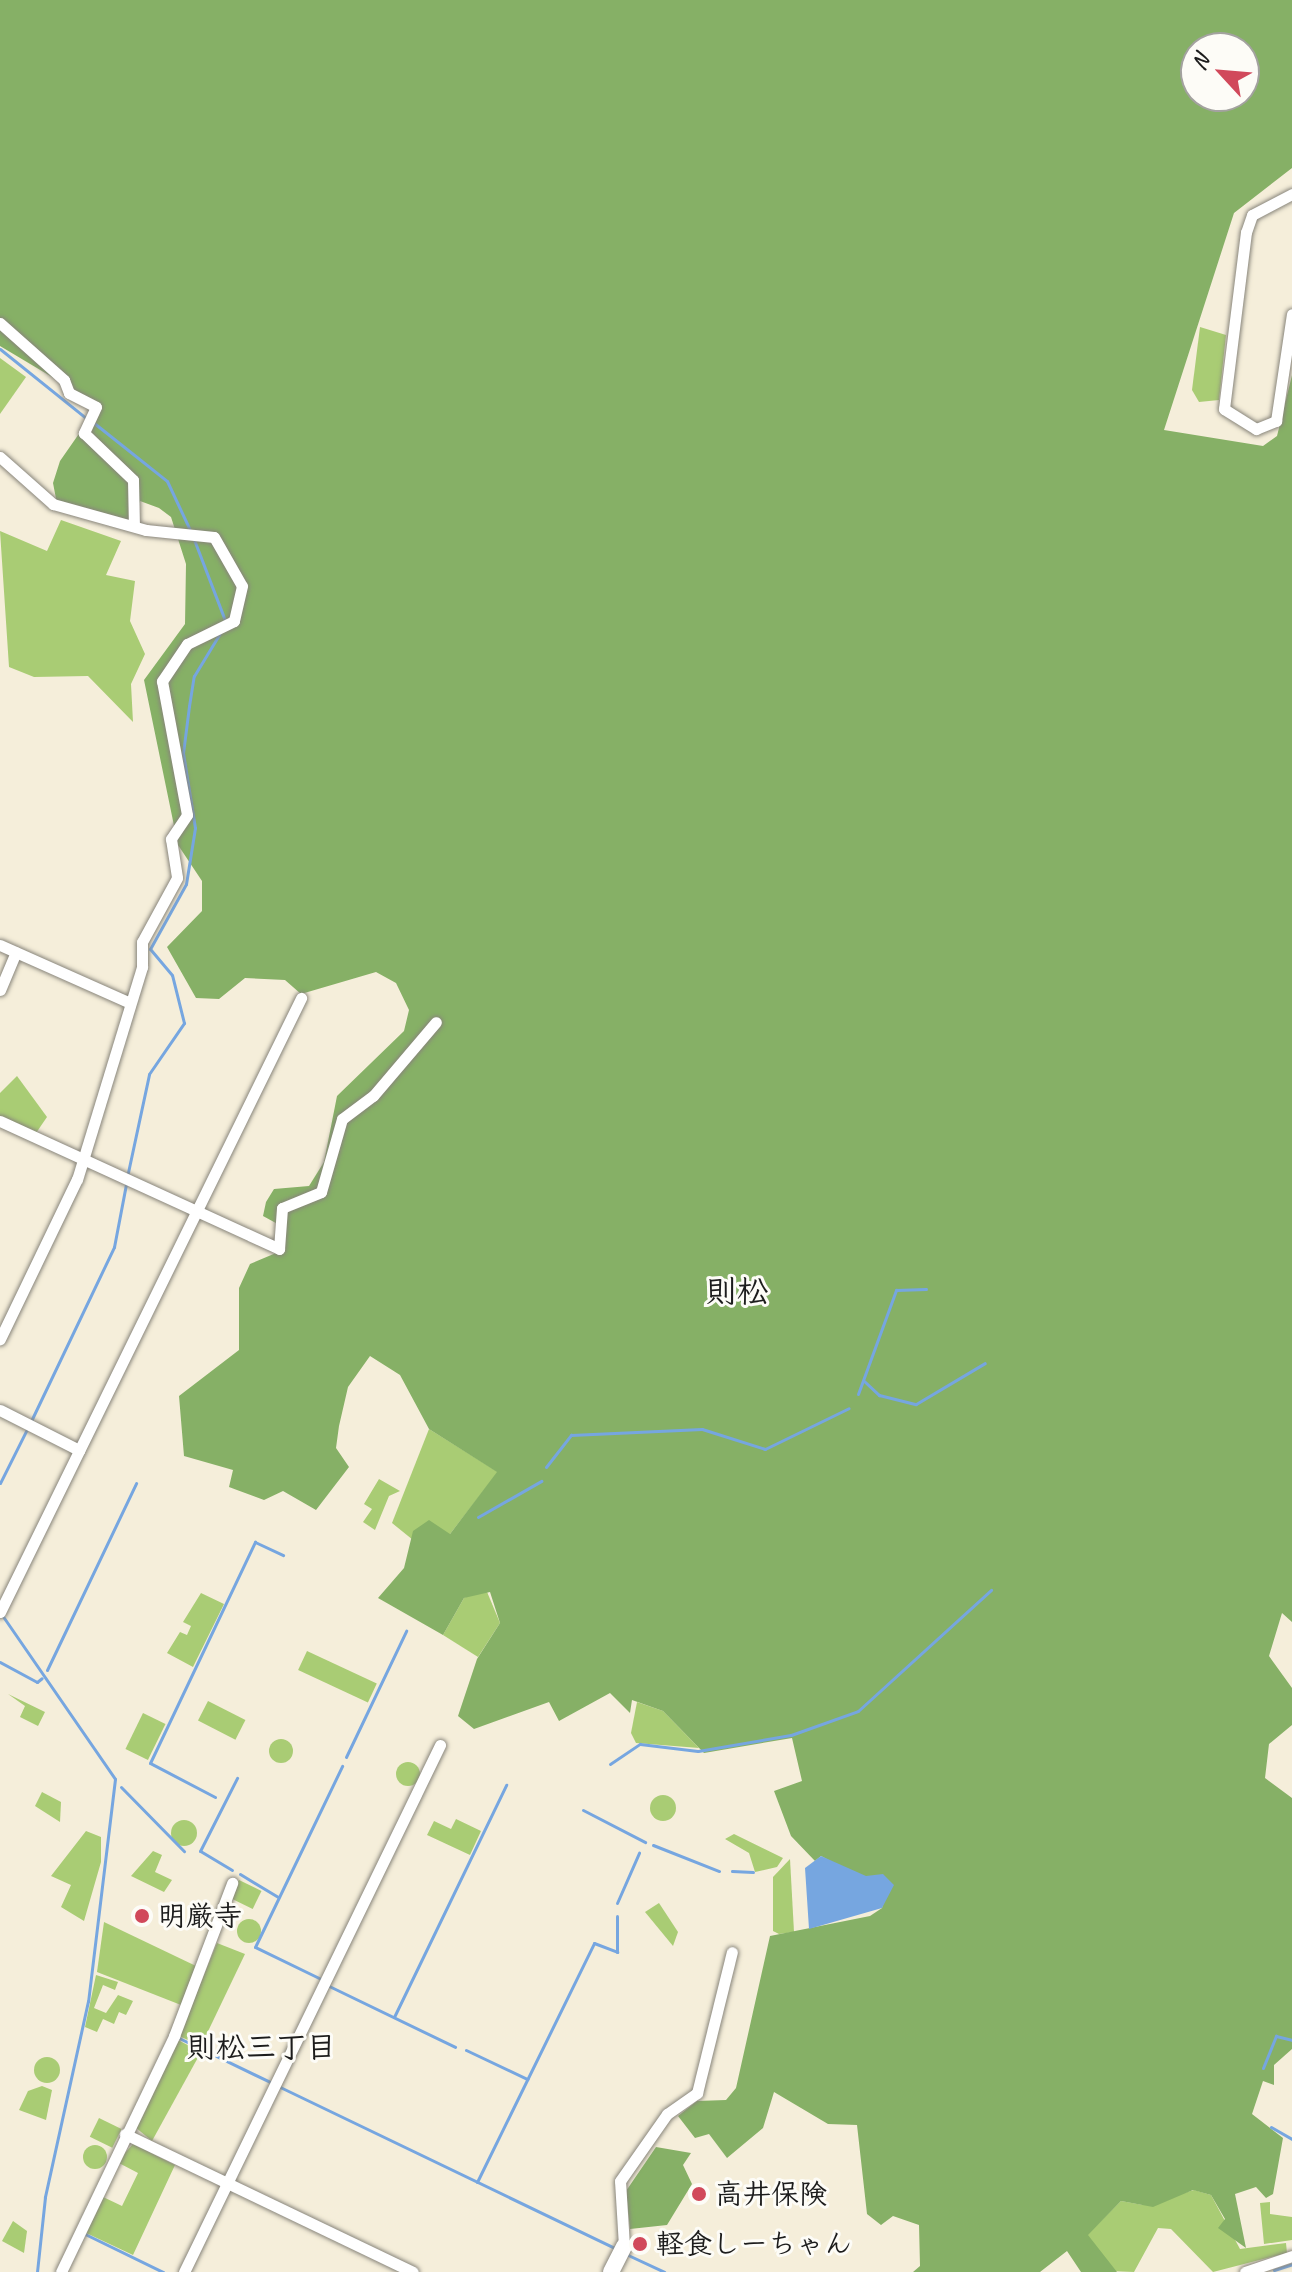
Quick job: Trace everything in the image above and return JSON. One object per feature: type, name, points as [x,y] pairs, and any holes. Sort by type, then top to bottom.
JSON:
[{"type":"street","points":[[1292,194],[1248,221],[1224,406],[1231,418],[1256,429],[1276,421],[1289,353],[1292,314]]},
{"type":"street","points":[[0,323],[64,380],[69,393],[96,407],[84,433],[133,480],[134,526]]},
{"type":"street","points":[[0,457],[53,504],[134,526],[214,537],[242,586],[234,621],[187,644],[162,681],[187,815],[171,839],[177,878],[142,942],[130,1003],[81,1162],[0,1339]]},
{"type":"street","points":[[0,945],[130,1003]]},
{"type":"street","points":[[0,990],[16,952]]},
{"type":"street","points":[[0,1612],[301,998]]},
{"type":"street","points":[[0,1121],[81,1162],[279,1249],[282,1208],[321,1192],[342,1119],[373,1096],[436,1022]]},
{"type":"street","points":[[0,1410],[79,1450]]},
{"type":"street","points":[[184,2272],[440,1745]]},
{"type":"street","points":[[61,2272],[174,2036],[232,1883]]},
{"type":"street","points":[[617,2258],[616,2191],[667,2114],[697,2093],[732,1952]]},
{"type":"street","points":[[125,2134],[413,2272]]},
{"type":"street","points":[[1245,2272],[1292,2256]]},
{"type":"green space","points":[[0,0],[1292,0],[1292,168],[1234,213],[1164,430],[1263,446],[1277,436],[1292,375],[1292,1622],[1282,1613],[1269,1656],[1292,1688],[1292,1725],[1269,1744],[1265,1778],[1292,1798],[1292,2049],[1274,2065],[1274,2085],[1263,2081],[1252,2114],[1283,2138],[1273,2194],[1266,2198],[1256,2187],[1235,2194],[1246,2248],[1218,2228],[1225,2219],[1211,2195],[1193,2190],[1153,2207],[1121,2201],[1088,2235],[1117,2272],[1081,2272],[1067,2251],[1040,2272],[913,2272],[920,2266],[919,2225],[893,2216],[881,2225],[867,2214],[857,2125],[828,2124],[774,2092],[763,2128],[727,2158],[709,2134],[695,2138],[678,2116],[697,2101],[726,2100],[736,2088],[770,1936],[870,1916],[882,1908],[886,1891],[821,1856],[815,1861],[791,1836],[774,1791],[802,1781],[792,1738],[704,1753],[663,1711],[632,1700],[630,1713],[610,1693],[559,1721],[549,1702],[474,1729],[458,1716],[477,1659],[500,1623],[490,1592],[464,1598],[443,1635],[378,1598],[404,1568],[413,1531],[429,1520],[450,1534],[497,1472],[429,1429],[400,1375],[370,1356],[348,1387],[339,1426],[336,1448],[349,1467],[316,1510],[283,1491],[264,1500],[229,1487],[233,1470],[184,1456],[179,1396],[239,1350],[239,1288],[250,1264],[276,1253],[285,1228],[263,1216],[266,1202],[274,1189],[309,1186],[324,1162],[337,1096],[404,1031],[409,1010],[396,983],[376,972],[301,994],[285,980],[245,978],[219,999],[196,998],[167,947],[202,911],[202,881],[178,845],[144,680],[185,624],[186,564],[171,517],[159,508],[140,501],[129,528],[58,509],[53,483],[60,461],[99,405],[0,346]]},
{"type":"green space","points":[[1200,327],[1226,335],[1219,400],[1199,402],[1192,390]]},
{"type":"green space","points":[[0,358],[26,377],[0,414]]},
{"type":"green space","points":[[61,520],[121,541],[106,575],[135,581],[130,621],[145,654],[131,684],[133,722],[88,676],[34,677],[9,667],[0,531],[47,551]]},
{"type":"green space","points":[[17,1076],[47,1117],[34,1136],[0,1119],[0,1093]]},
{"type":"green space","points":[[429,1429],[498,1472],[450,1534],[413,1540],[392,1523]]},
{"type":"green space","points":[[379,1479],[400,1491],[389,1496],[375,1530],[363,1522],[372,1509],[364,1504]]},
{"type":"green space","points":[[485,1587],[500,1623],[478,1657],[443,1635],[464,1598]]},
{"type":"green space","points":[[201,1593],[224,1604],[193,1667],[167,1653],[180,1632],[187,1635],[191,1626],[183,1622]]},
{"type":"green space","points":[[307,1651],[377,1684],[368,1703],[298,1670]]},
{"type":"green space","points":[[8,1694],[45,1712],[38,1726],[20,1717],[25,1706]]},
{"type":"green space","points":[[208,1701],[245,1720],[235,1740],[198,1721]]},
{"type":"green space","points":[[637,1702],[663,1711],[699,1748],[636,1743],[631,1733]]},
{"type":"green space","points":[[143,1713],[165,1724],[148,1760],[125,1749]]},
{"type":"green space","points":[[281,1739],[292,1746],[293,1751],[286,1762],[281,1763],[270,1756],[269,1751],[276,1740]]},
{"type":"green space","points":[[408,1762],[416,1766],[420,1774],[416,1782],[408,1786],[400,1782],[396,1774],[400,1766]]},
{"type":"green space","points":[[42,1792],[61,1802],[60,1822],[35,1806]]},
{"type":"green space","points":[[663,1795],[672,1799],[676,1808],[672,1817],[663,1821],[654,1817],[650,1808],[654,1799]]},
{"type":"green space","points":[[456,1819],[481,1831],[470,1855],[427,1835],[434,1821],[451,1829]]},
{"type":"green space","points":[[184,1820],[193,1824],[197,1833],[193,1842],[184,1846],[175,1842],[171,1833],[175,1824]]},
{"type":"green space","points":[[86,1831],[101,1837],[101,1862],[84,1921],[61,1907],[71,1885],[51,1876]]},
{"type":"green space","points":[[734,1834],[783,1858],[777,1867],[755,1872],[749,1853],[725,1839]]},
{"type":"green space","points":[[153,1851],[162,1855],[155,1872],[172,1880],[164,1892],[131,1876]]},
{"type":"green space","points":[[790,1859],[794,1932],[779,1934],[773,1931],[773,1877]]},
{"type":"green space","points":[[239,1880],[261,1891],[253,1909],[230,1898]]},
{"type":"green space","points":[[659,1903],[678,1932],[673,1946],[645,1912]]},
{"type":"green space","points":[[249,1919],[260,1926],[261,1931],[254,1942],[249,1943],[238,1936],[237,1931],[244,1920]]},
{"type":"green space","points":[[104,1922],[196,1966],[181,2005],[97,1972]]},
{"type":"green space","points":[[217,1943],[245,1954],[201,2046],[179,2036]]},
{"type":"green space","points":[[96,1975],[118,1982],[115,1990],[103,1985],[94,2008],[106,2013],[118,1995],[133,2001],[126,2015],[119,2012],[114,2024],[103,2019],[97,2032],[85,2027]]},
{"type":"green space","points":[[178,2040],[201,2052],[152,2141],[135,2127]]},
{"type":"green space","points":[[47,2057],[56,2061],[60,2070],[56,2079],[47,2083],[38,2079],[34,2070],[38,2061]]},
{"type":"green space","points":[[42,2086],[52,2090],[46,2120],[19,2110],[28,2091]]},
{"type":"green space","points":[[99,2118],[121,2129],[112,2148],[90,2137]]},
{"type":"green space","points":[[133,2144],[175,2165],[133,2255],[84,2232],[101,2196],[122,2206],[138,2173],[117,2162]]},
{"type":"green space","points":[[95,2145],[106,2152],[107,2157],[100,2168],[95,2169],[84,2162],[83,2157],[90,2146]]},
{"type":"green space","points":[[656,2147],[691,2153],[683,2165],[692,2184],[667,2225],[630,2229],[626,2191]]},
{"type":"green space","points":[[1194,2190],[1211,2195],[1240,2249],[1286,2243],[1287,2253],[1213,2272],[1171,2229],[1158,2228],[1134,2272],[1109,2271],[1087,2235],[1121,2201],[1143,2205]]},
{"type":"green space","points":[[1270,2202],[1270,2214],[1292,2217],[1292,2240],[1264,2244],[1260,2203]]},
{"type":"green space","points":[[13,2221],[27,2231],[24,2253],[2,2241]]},
{"type":"water","points":[[821,1856],[866,1876],[883,1874],[894,1885],[882,1908],[809,1929],[805,1868]]},
{"type":"waterway","points":[[0,349],[87,419]]},
{"type":"waterway","points":[[94,423],[167,481],[190,530]]},
{"type":"waterway","points":[[193,537],[226,623]]},
{"type":"waterway","points":[[127,1177],[149,1074],[184,1023],[172,975],[150,949],[186,884],[195,828],[183,753],[189,706],[194,676],[220,633]]},
{"type":"waterway","points":[[31,1421],[114,1247],[126,1184]]},
{"type":"waterway","points":[[858,1394],[896,1290],[926,1289]]},
{"type":"waterway","points":[[864,1381],[879,1395],[916,1404],[985,1363]]},
{"type":"waterway","points":[[546,1467],[571,1435],[702,1429],[765,1449],[849,1408]]},
{"type":"waterway","points":[[0,1483],[28,1427]]},
{"type":"waterway","points":[[478,1517],[541,1481]]},
{"type":"waterway","points":[[47,1670],[136,1483]]},
{"type":"waterway","points":[[215,1797],[150,1763],[255,1542],[283,1555]]},
{"type":"waterway","points":[[610,1764],[640,1744],[698,1751],[791,1735],[858,1711],[991,1590]]},
{"type":"waterway","points":[[2,1615],[115,1779],[88,2001],[45,2197],[37,2272]]},
{"type":"waterway","points":[[346,1757],[406,1631]]},
{"type":"waterway","points":[[0,1662],[37,1682],[42,1678]]},
{"type":"waterway","points":[[321,1979],[255,1947],[342,1766]]},
{"type":"waterway","points":[[232,1870],[200,1851],[237,1778]]},
{"type":"waterway","points":[[394,2017],[506,1785]]},
{"type":"waterway","points":[[121,1787],[184,1851]]},
{"type":"waterway","points":[[583,1810],[645,1842]]},
{"type":"waterway","points":[[653,1845],[719,1871]]},
{"type":"waterway","points":[[617,1903],[639,1853]]},
{"type":"waterway","points":[[732,1871],[753,1872]]},
{"type":"waterway","points":[[240,1874],[278,1897]]},
{"type":"waterway","points":[[477,2182],[594,1943],[617,1952],[617,1916]]},
{"type":"waterway","points":[[329,1986],[455,2047]]},
{"type":"waterway","points":[[1263,2068],[1276,2036],[1292,2040]]},
{"type":"waterway","points":[[179,2038],[270,2082]]},
{"type":"waterway","points":[[466,2050],[527,2079]]},
{"type":"waterway","points":[[280,2087],[617,2249]]},
{"type":"waterway","points":[[1271,2127],[1292,2139]]},
{"type":"waterway","points":[[85,2234],[163,2272]]},
{"type":"waterway","points":[[628,2255],[664,2272]]},
{"type":"waterway","points":[[1274,2270],[1292,2264]]},
{"type":"place","name":"明厳寺","points":[[142,1916]]},
{"type":"place","name":"高井保険","points":[[699,2194]]},
{"type":"place","name":"軽食しーちゃん","points":[[640,2244]]},
{"type":"district","name":"則松","points":[[737,1292]]},
{"type":"district","name":"則松三丁目","points":[[261,2047]]}]
